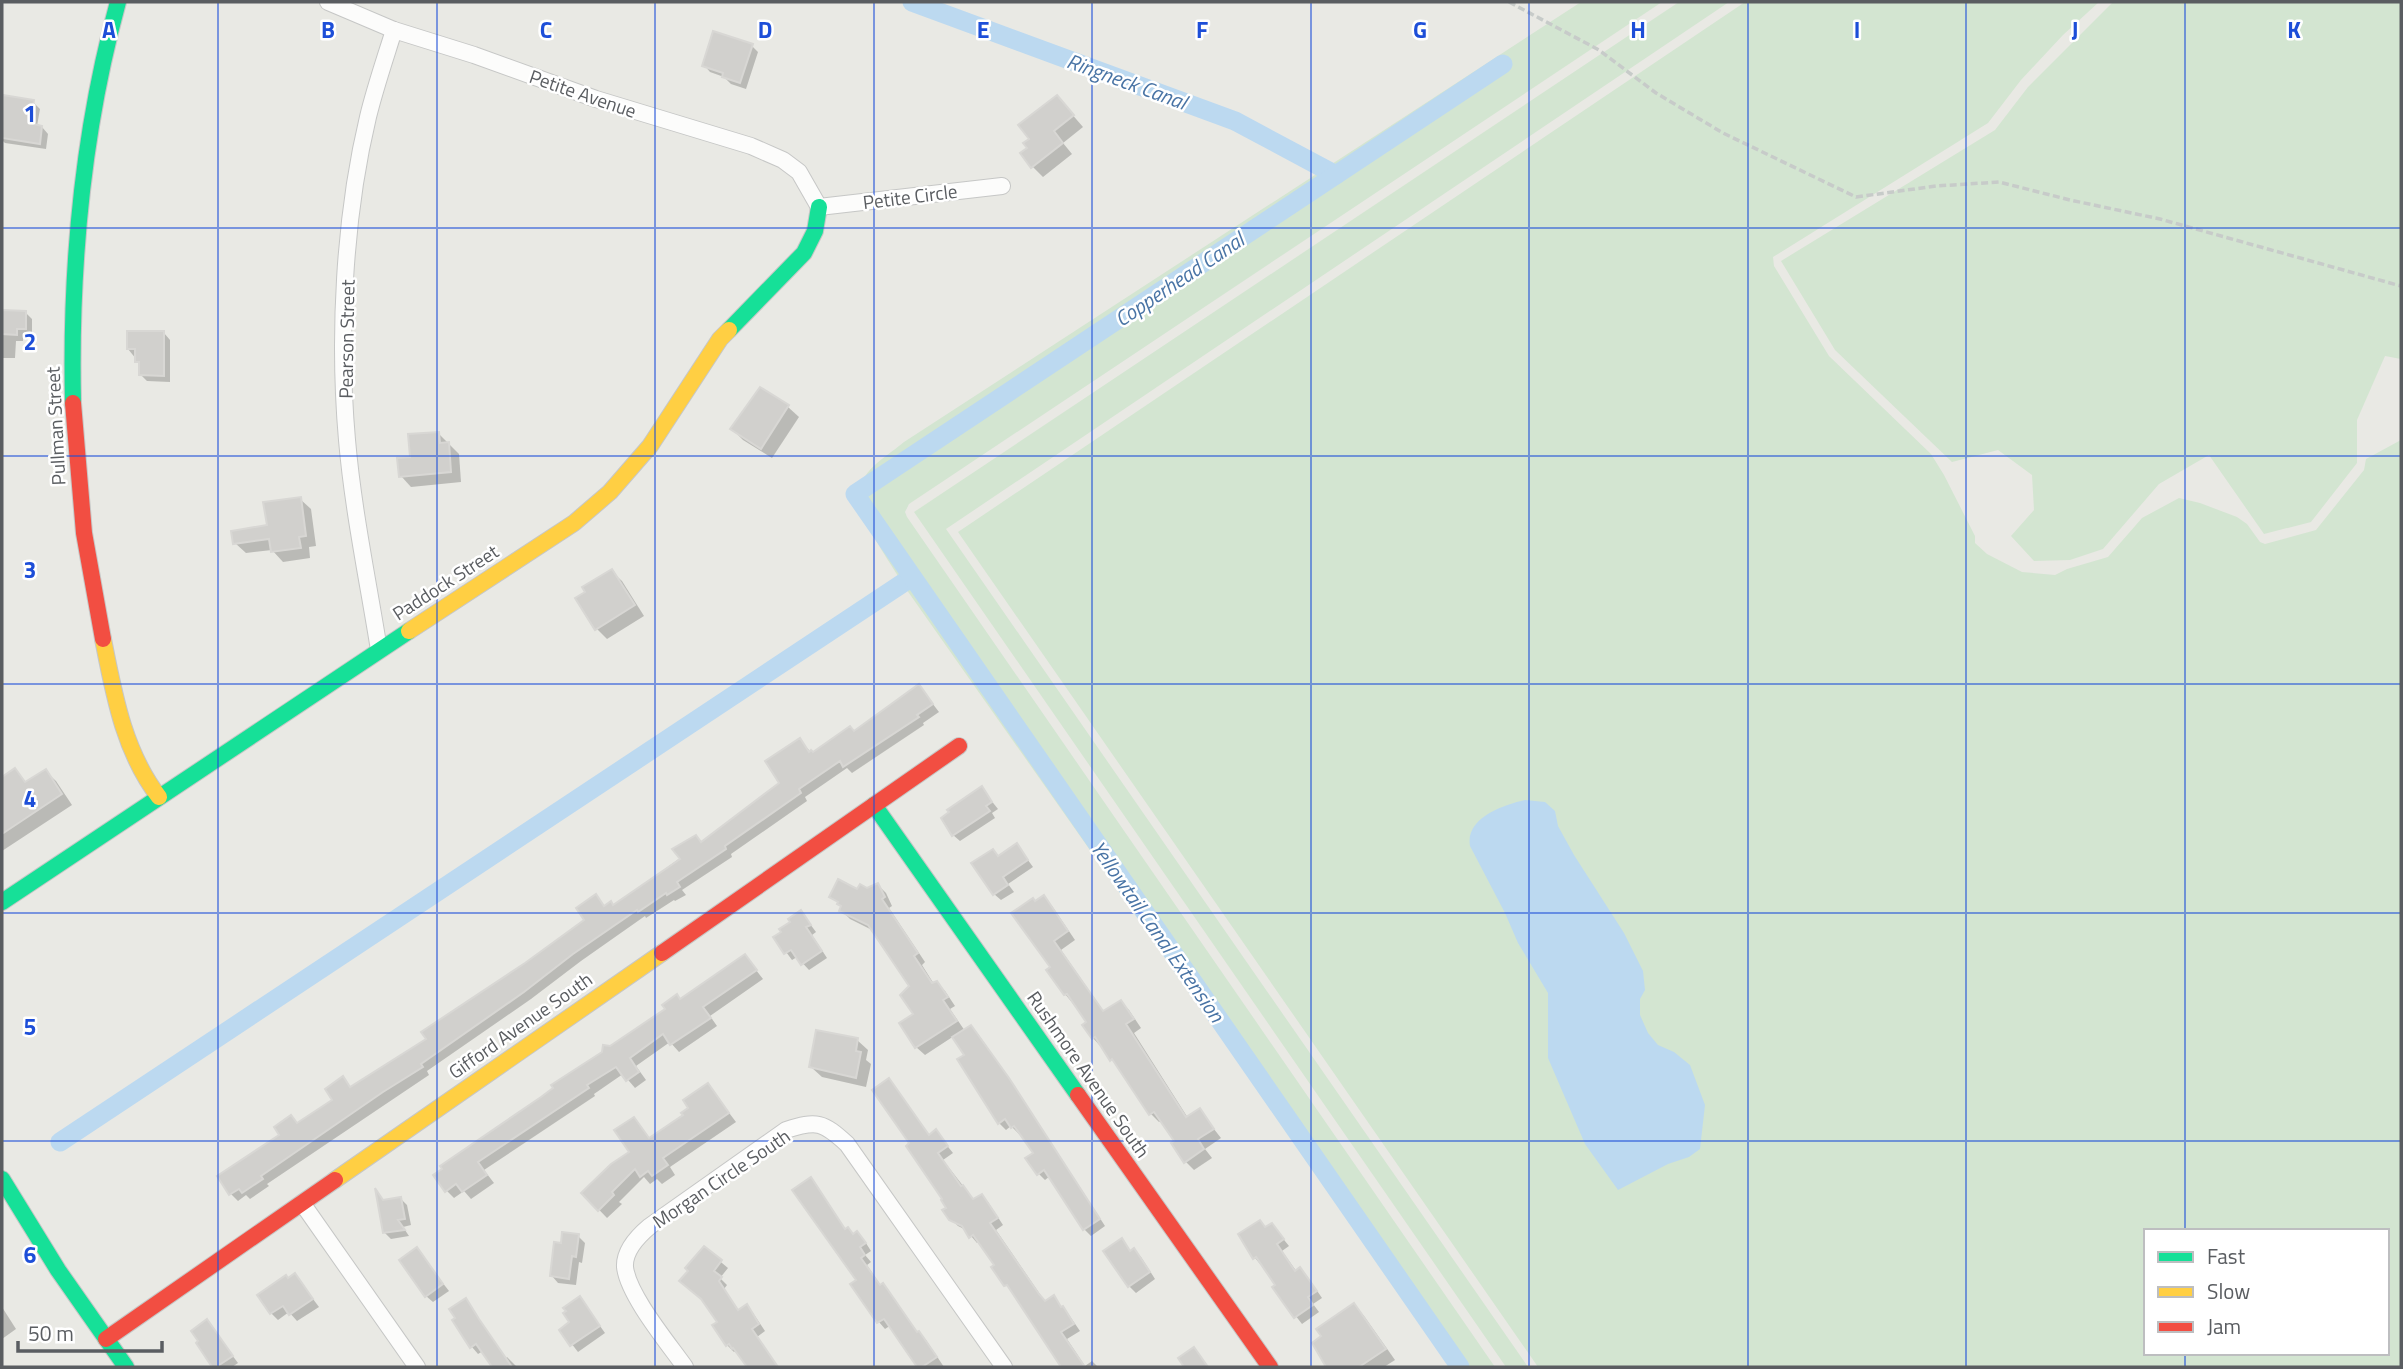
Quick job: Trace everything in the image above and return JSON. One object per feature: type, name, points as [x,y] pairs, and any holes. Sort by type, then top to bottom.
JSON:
[{"type":"street","name":"Pullman Street","points":[[118,2],[99,76],[78,221],[73,289],[74,401],[78,475],[96,607],[121,715],[143,776],[159,797]]},
{"type":"street","name":"Petite Avenue","points":[[328,2],[394,30],[474,55],[596,99],[751,146],[783,160],[799,172],[819,207]]},
{"type":"street","name":"Pearson Street","points":[[379,650],[346,436],[344,332],[355,192],[368,119],[394,30]]},
{"type":"street","name":"Petite Circle","points":[[819,207],[1002,186]]},
{"type":"street","name":"Paddock Street","points":[[2,902],[574,523],[610,492],[650,446],[720,340],[804,253],[815,231],[819,207]]},
{"type":"street","name":"Gifford Avenue South","points":[[106,1339],[959,746]]},
{"type":"street","name":"Rushmore Avenue South","points":[[874,805],[1270,1367]]},
{"type":"street","name":"Morgan Circle South","points":[[685,1367],[631,1289],[625,1265],[634,1240],[786,1130],[808,1123],[829,1128],[847,1144],[1004,1367]]},
{"type":"street","points":[[2,1179],[51,1259],[126,1367]]},
{"type":"street","points":[[302,1203],[417,1367]]},
{"type":"path","points":[[1509,2],[1599,51],[1656,93],[1723,133],[1856,197],[1936,186],[1999,182],[2160,219],[2401,286]]},
{"type":"green space","points":[[1581,2],[1662,2],[909,504],[905,512],[1495,1367],[1454,1367],[904,586],[867,523],[860,497],[861,485],[873,467],[904,442]]},
{"type":"green space","points":[[1679,2],[1729,2],[946,529],[1528,1367],[1506,1367],[914,512]]},
{"type":"green space","points":[[1745,2],[2099,2],[2063,35],[2021,80],[1988,123],[1773,257],[1774,266],[1829,356],[1931,454],[1975,536],[1975,543],[1987,554],[2022,572],[2055,575],[2108,557],[2142,518],[2179,498],[2237,517],[2265,544],[2316,530],[2364,470],[2366,459],[2401,440],[2401,1367],[1538,1367],[958,532]]},
{"type":"green space","points":[[2113,2],[2401,2],[2401,359],[2385,356],[2357,420],[2357,463],[2311,522],[2264,534],[2209,455],[2159,484],[2103,549],[2070,560],[2034,561],[2011,536],[2034,510],[2032,475],[1998,450],[1952,462],[1835,350],[1781,261],[1995,130],[2028,87]]},
{"type":"water","points":[[1525,800],[1545,802],[1555,811],[1558,826],[1624,933],[1643,971],[1645,990],[1640,999],[1640,1015],[1648,1033],[1658,1045],[1674,1052],[1690,1065],[1705,1105],[1700,1149],[1689,1157],[1668,1164],[1618,1190],[1585,1144],[1548,1058],[1548,993],[1518,943],[1470,846],[1470,836],[1479,820],[1506,805]]},
{"type":"building","points":[[713,31],[753,44],[740,83],[722,77],[723,73],[702,66]]},
{"type":"building","points":[[3,95],[34,100],[30,123],[42,126],[40,144],[2,138]]},
{"type":"building","points":[[1057,95],[1074,115],[1054,131],[1063,143],[1031,168],[1020,153],[1027,148],[1023,143],[1029,139],[1018,125]]},
{"type":"building","points":[[2,310],[26,311],[26,329],[17,329],[17,335],[2,334]]},
{"type":"building","points":[[127,331],[164,331],[164,376],[139,375],[135,349],[127,349]]},
{"type":"building","points":[[760,387],[789,405],[761,449],[730,429]]},
{"type":"building","points":[[439,432],[440,443],[449,442],[451,472],[399,477],[397,458],[410,457],[408,434]]},
{"type":"building","points":[[301,497],[306,536],[299,537],[301,548],[271,552],[269,539],[233,544],[231,531],[267,525],[263,502]]},
{"type":"building","points":[[612,569],[635,605],[595,630],[575,598],[585,592],[582,587]]},
{"type":"building","points":[[919,684],[933,704],[917,715],[919,717],[843,767],[840,761],[799,789],[801,793],[677,882],[680,887],[638,912],[637,910],[573,954],[421,1064],[423,1067],[261,1176],[263,1179],[242,1193],[239,1189],[229,1195],[217,1176],[279,1135],[274,1127],[291,1115],[297,1123],[332,1100],[325,1089],[343,1076],[350,1087],[426,1039],[421,1032],[584,920],[576,908],[596,894],[604,906],[611,901],[613,905],[680,859],[672,849],[696,835],[701,842],[779,783],[765,761],[800,738],[809,752],[813,752],[850,726],[854,731]]},
{"type":"building","points":[[15,768],[25,782],[46,769],[62,794],[2,834],[2,777]]},
{"type":"building","points":[[982,786],[992,802],[986,806],[990,811],[952,836],[941,818],[949,812],[947,810]]},
{"type":"building","points":[[1017,843],[1028,860],[1003,877],[1008,885],[993,895],[971,863],[993,849],[998,856]]},
{"type":"building","points":[[838,879],[857,889],[860,884],[867,888],[878,883],[885,897],[882,899],[918,953],[914,956],[932,983],[937,981],[948,997],[943,1000],[957,1021],[915,1048],[899,1023],[913,1014],[900,995],[909,986],[868,925],[839,911],[841,906],[829,897]]},
{"type":"building","points":[[1044,895],[1068,931],[1054,941],[1103,1011],[1121,1000],[1134,1019],[1126,1024],[1186,1117],[1200,1108],[1214,1129],[1198,1139],[1204,1149],[1184,1163],[1171,1143],[1174,1141],[1154,1112],[1149,1115],[1112,1059],[1110,1061],[1095,1037],[1092,1039],[1082,1025],[1086,1022],[1046,970],[1050,967],[1011,913],[1033,898],[1035,901]]},
{"type":"building","points":[[801,910],[811,925],[806,927],[822,951],[801,965],[791,950],[784,954],[773,937],[790,922],[788,919]]},
{"type":"building","points":[[745,954],[757,970],[703,1007],[711,1018],[670,1045],[663,1034],[630,1058],[639,1072],[626,1081],[616,1067],[478,1162],[487,1175],[462,1192],[456,1184],[445,1192],[433,1175],[442,1169],[440,1166],[541,1097],[553,1088],[551,1085],[602,1052],[603,1045],[610,1046],[665,1009],[662,1005],[677,994],[680,999]]},
{"type":"building","points":[[971,1025],[1009,1078],[1100,1219],[1083,1230],[1044,1170],[1037,1175],[1025,1158],[1033,1153],[1014,1126],[1011,1128],[1005,1119],[998,1124],[957,1059],[964,1055],[952,1037]]},
{"type":"building","points":[[816,1030],[858,1038],[856,1051],[861,1052],[856,1078],[809,1067]]},
{"type":"building","points":[[889,1078],[929,1135],[936,1129],[948,1146],[938,1153],[961,1186],[963,1185],[973,1199],[982,1194],[998,1218],[990,1223],[1039,1294],[1045,1301],[1054,1295],[1061,1307],[1063,1306],[1074,1324],[1061,1332],[1085,1367],[1061,1367],[1007,1285],[1004,1286],[991,1267],[994,1265],[973,1235],[969,1238],[962,1226],[949,1220],[942,1210],[946,1208],[942,1199],[906,1146],[909,1143],[872,1090]]},
{"type":"building","points":[[708,1083],[729,1113],[663,1158],[668,1165],[652,1176],[648,1171],[640,1177],[635,1169],[598,1211],[581,1193],[611,1164],[629,1152],[614,1130],[634,1117],[649,1138],[683,1115],[681,1113],[688,1108],[683,1100]]},
{"type":"building","points":[[811,1177],[845,1229],[848,1227],[853,1234],[857,1231],[866,1243],[860,1247],[865,1255],[861,1258],[880,1285],[883,1283],[937,1357],[922,1367],[917,1367],[884,1319],[877,1323],[850,1284],[856,1280],[792,1190]]},
{"type":"building","points":[[375,1188],[383,1200],[401,1197],[405,1219],[398,1220],[405,1230],[383,1233]]},
{"type":"building","points":[[1260,1220],[1265,1227],[1272,1223],[1284,1239],[1277,1244],[1295,1271],[1300,1267],[1317,1291],[1308,1297],[1313,1305],[1294,1318],[1272,1287],[1275,1285],[1256,1257],[1253,1259],[1238,1234]]},
{"type":"building","points":[[562,1232],[579,1234],[569,1279],[550,1276],[554,1242],[561,1243]]},
{"type":"building","points":[[1122,1238],[1130,1251],[1134,1248],[1150,1272],[1128,1287],[1103,1251]]},
{"type":"building","points":[[704,1246],[722,1260],[714,1271],[722,1277],[719,1281],[738,1310],[747,1304],[759,1324],[752,1329],[778,1367],[747,1367],[729,1344],[726,1346],[712,1325],[717,1322],[701,1299],[679,1281],[688,1271],[685,1268]]},
{"type":"building","points":[[417,1247],[443,1284],[425,1297],[399,1260]]},
{"type":"building","points":[[295,1273],[313,1299],[289,1315],[283,1306],[270,1314],[257,1295],[286,1275],[288,1278]]},
{"type":"building","points":[[580,1296],[600,1326],[570,1346],[559,1330],[569,1322],[563,1308]]},
{"type":"building","points":[[466,1298],[512,1367],[492,1367],[476,1344],[470,1348],[452,1320],[455,1318],[449,1309]]},
{"type":"building","points":[[1354,1303],[1386,1349],[1359,1367],[1326,1367],[1312,1343],[1321,1336],[1316,1329]]},
{"type":"building","points":[[207,1319],[233,1356],[216,1367],[212,1367],[191,1331]]},
{"type":"building","points":[[1194,1347],[1208,1367],[1184,1367],[1178,1358]]},
{"type":"waterway","name":"Ringneck Canal","points":[[912,2],[1235,121],[1336,175]]},
{"type":"waterway","name":"Yellowtail Canal Extension","points":[[1460,1367],[855,494],[1503,64]]},
{"type":"waterway","points":[[60,1142],[912,577]]},
{"type":"traffic: fast","points":[[73,403],[76,251],[81,201],[95,101],[118,2]]},
{"type":"traffic: fast","points":[[729,330],[804,253],[815,231],[819,207]]},
{"type":"traffic: fast","points":[[2,902],[409,631]]},
{"type":"traffic: fast","points":[[874,805],[1078,1095]]},
{"type":"traffic: fast","points":[[2,1179],[58,1270],[126,1367]]},
{"type":"traffic: slow","points":[[409,631],[574,523],[610,492],[650,446],[720,339],[729,330]]},
{"type":"traffic: slow","points":[[103,639],[116,702],[129,742],[147,780],[159,797]]},
{"type":"traffic: slow","points":[[335,1180],[662,953]]},
{"type":"traffic: jam","points":[[73,403],[84,533],[103,639]]},
{"type":"traffic: jam","points":[[662,953],[959,746]]},
{"type":"traffic: jam","points":[[1078,1095],[1270,1367]]},
{"type":"traffic: jam","points":[[106,1339],[335,1180]]},
{"type":"water label","name":"Copperhead Canal","points":[[1179,279]]}]
